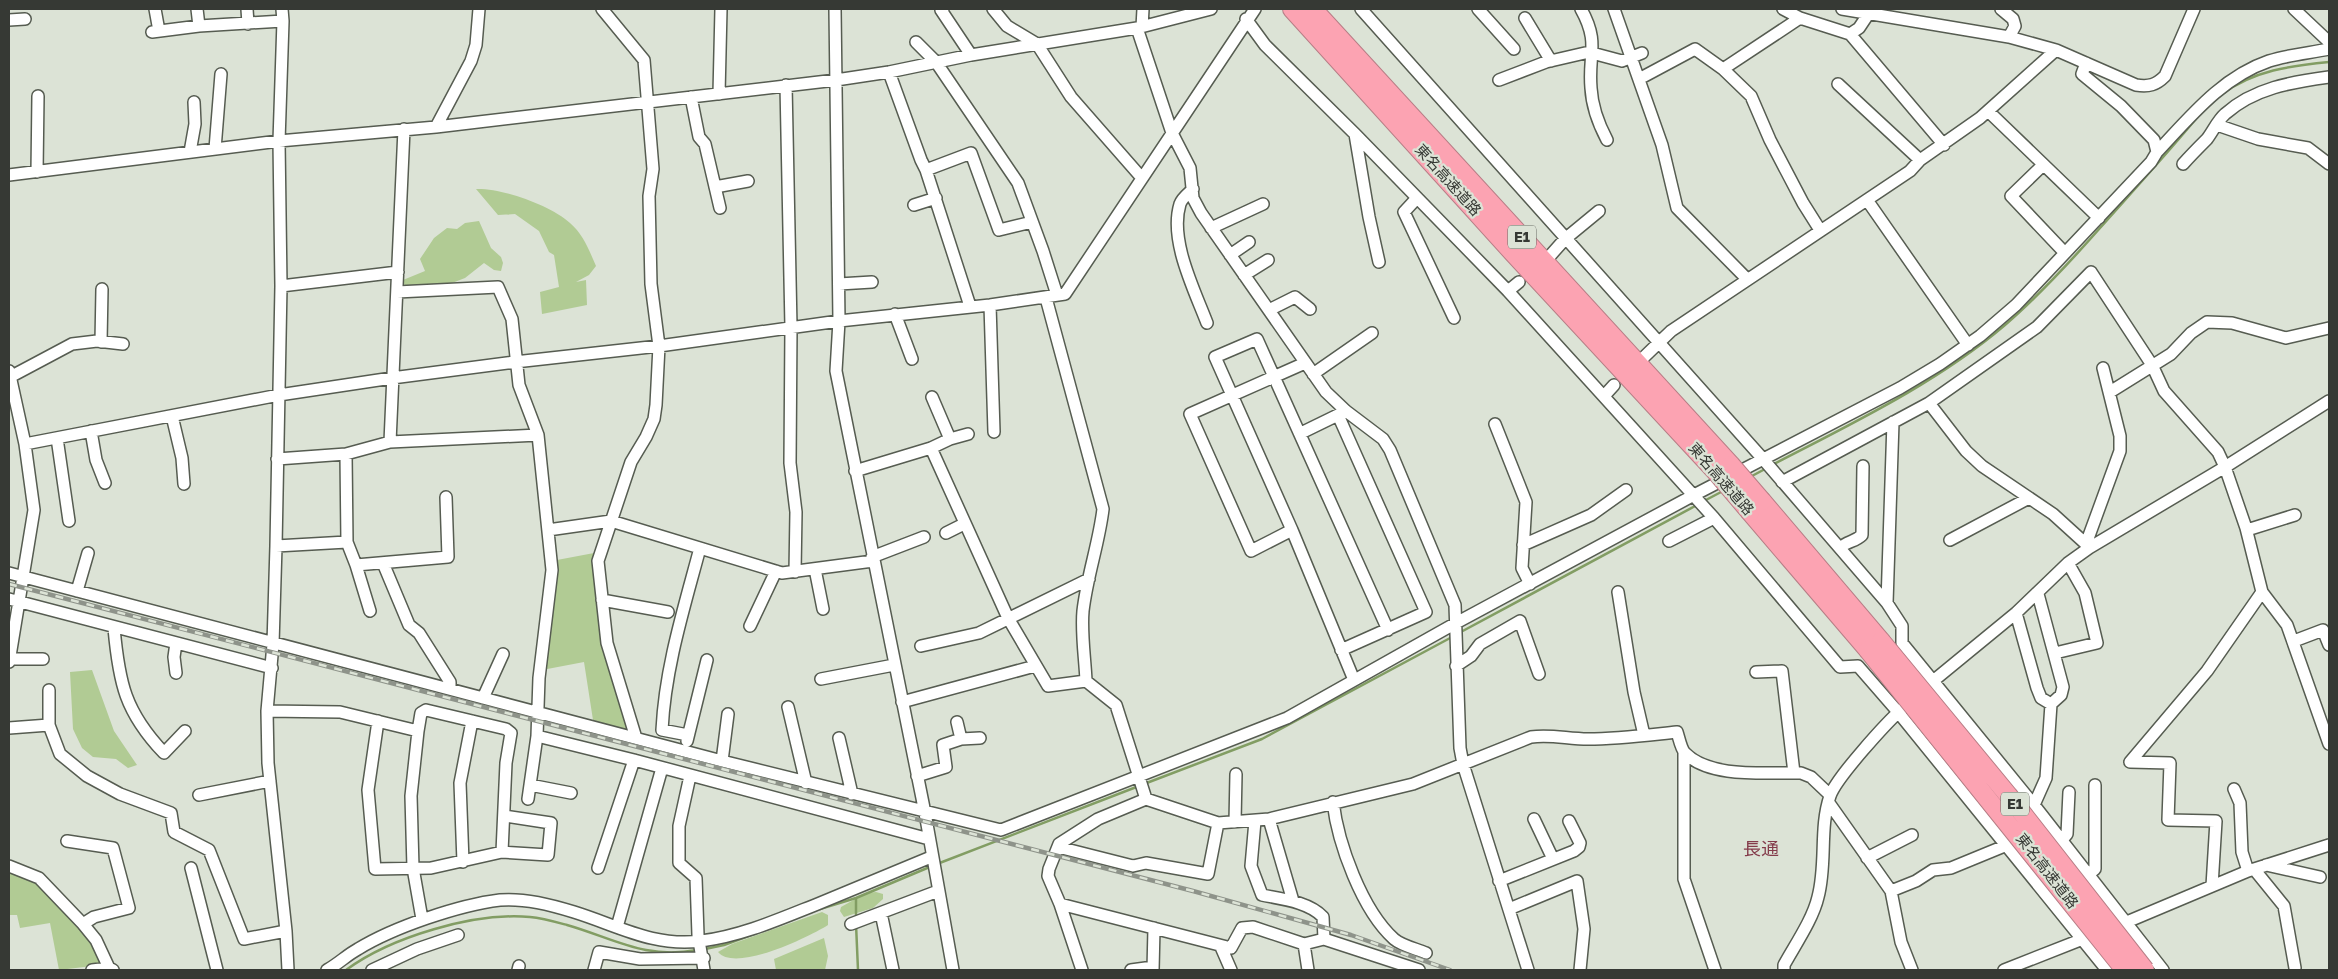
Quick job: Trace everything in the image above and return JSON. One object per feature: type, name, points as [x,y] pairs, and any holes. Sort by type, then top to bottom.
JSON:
[{"type":"highway","name":"東名高速道路","points":[[1305,11],[1724,469],[1875,646],[2008,795],[2145,970]]},
{"type":"highway","name":"東名高速道路","points":[[1875,646],[2125,970]]},
{"type":"street","points":[[155,9],[155,32],[199,26],[283,21]]},
{"type":"street","points":[[196,9],[199,26]]},
{"type":"street","points":[[247,9],[248,24]]},
{"type":"street","points":[[282,9],[279,141],[281,286],[276,546],[272,668],[267,710],[270,781],[286,931],[288,970]]},
{"type":"street","points":[[472,9],[477,25]]},
{"type":"street","points":[[436,127],[471,60],[476,45],[479,9]]},
{"type":"street","points":[[719,94],[721,9]]},
{"type":"street","points":[[835,9],[839,284],[836,372],[872,559],[925,813],[931,857],[953,970]]},
{"type":"street","points":[[941,9],[971,55]]},
{"type":"street","points":[[993,9],[1007,26],[1037,44],[1071,97],[1141,177]]},
{"type":"street","points":[[1143,9],[1140,28],[1172,133],[1190,168],[1193,198],[1211,228],[1342,413],[1426,612],[1341,650]]},
{"type":"street","points":[[9,175],[279,141],[436,127],[649,103],[786,84],[836,80],[889,72],[971,55],[1140,28],[1211,9]]},
{"type":"street","points":[[25,444],[279,395],[392,378],[659,346],[894,314],[990,305],[1065,294],[1246,19],[1255,9]]},
{"type":"street","points":[[1361,9],[1763,459],[1887,603],[1902,626],[1902,643],[2062,840],[2163,970]]},
{"type":"street","points":[[1478,9],[1514,49]]},
{"type":"street","points":[[1581,9],[1593,38],[1591,88],[1597,121],[1607,140]]},
{"type":"street","points":[[1614,9],[1637,55],[1639,79],[1662,145],[1678,208],[1747,279]]},
{"type":"street","points":[[1783,9],[1800,18],[1850,34],[1944,145]]},
{"type":"street","points":[[1844,9],[2009,37],[2056,50],[2136,85],[2145,86],[2158,84],[2165,76],[2194,9]]},
{"type":"street","points":[[2001,9],[2013,19],[2015,26],[2009,37]]},
{"type":"street","points":[[2294,9],[2329,42]]},
{"type":"street","points":[[609,11],[644,60],[653,169],[649,196],[651,284],[659,346],[657,364],[659,387],[654,419],[630,462],[598,561],[607,643],[636,738]]},
{"type":"street","points":[[1850,34],[1859,28],[1870,13]]},
{"type":"street","points":[[9,20],[24,18]]},
{"type":"street","points":[[1525,18],[1551,61]]},
{"type":"street","points":[[1722,68],[1800,18]]},
{"type":"street","points":[[1246,19],[1265,46],[1355,134],[1508,291],[1694,495],[1840,667],[1858,666],[1898,712],[2083,939],[2106,970]]},
{"type":"street","points":[[916,42],[936,62],[1018,183],[1032,222],[1103,509],[1099,538],[1083,613],[1086,680],[1116,705],[1141,786],[1218,823],[1255,821],[1413,784],[1531,737],[1548,734],[1559,738],[1591,739],[1677,732],[1684,753],[1684,878],[1714,970]]},
{"type":"street","points":[[1639,79],[1695,49],[1722,68],[1751,96],[1774,148],[1803,203],[1820,230]]},
{"type":"street","points":[[9,573],[806,783],[1001,830],[1141,786],[1287,718],[1456,623],[1694,495],[1900,388],[1968,344],[2016,305],[2212,95],[2229,82],[2268,62],[2329,49]]},
{"type":"street","points":[[1643,358],[1658,342],[1747,279],[1910,171],[1920,160],[1944,145],[1988,111],[2056,50]]},
{"type":"street","points":[[1499,80],[1551,61],[1592,53],[1622,61],[1637,55]]},
{"type":"street","points":[[2086,63],[2082,74],[2121,106],[2154,140],[2157,152]]},
{"type":"street","points":[[889,72],[936,198],[970,306]]},
{"type":"street","points":[[215,149],[221,74]]},
{"type":"street","points":[[2183,164],[2224,115],[2237,105],[2265,90],[2292,82],[2329,77]]},
{"type":"street","points":[[786,84],[791,327],[790,463],[796,512],[795,572]]},
{"type":"street","points":[[1838,84],[1920,160]]},
{"type":"street","points":[[37,172],[38,96]]},
{"type":"street","points":[[691,97],[698,137],[705,144],[720,208]]},
{"type":"street","points":[[190,152],[195,124],[194,102]]},
{"type":"street","points":[[1988,111],[2099,218]]},
{"type":"street","points":[[2217,125],[2258,139],[2308,148],[2329,164]]},
{"type":"street","points":[[390,442],[404,129]]},
{"type":"street","points":[[1355,134],[1369,217],[1379,262]]},
{"type":"street","points":[[926,170],[971,153],[999,230],[1032,222]]},
{"type":"street","points":[[2043,165],[2011,196],[2065,253]]},
{"type":"street","points":[[714,187],[748,181]]},
{"type":"street","points":[[1193,189],[1181,202],[1178,218],[1179,236],[1189,277],[1208,323]]},
{"type":"street","points":[[914,205],[936,198]]},
{"type":"street","points":[[1418,198],[1404,212],[1454,318]]},
{"type":"street","points":[[1867,200],[1968,344]]},
{"type":"street","points":[[1211,228],[1263,204]]},
{"type":"street","points":[[1549,257],[1565,239],[1600,211]]},
{"type":"street","points":[[1230,255],[1249,242]]},
{"type":"street","points":[[1244,275],[1268,259]]},
{"type":"street","points":[[281,286],[398,272]]},
{"type":"street","points":[[1782,482],[1929,404],[2037,327],[2091,272],[2152,365],[2164,391],[2218,452],[2247,530],[2262,592],[2288,625],[2329,744]]},
{"type":"street","points":[[839,284],[872,282]]},
{"type":"street","points":[[1508,291],[1519,282]]},
{"type":"street","points":[[396,292],[498,287],[512,319],[515,362],[519,385],[538,435],[552,570],[539,678],[537,736],[528,799]]},
{"type":"street","points":[[101,342],[102,289]]},
{"type":"street","points":[[1269,310],[1295,296],[1310,309]]},
{"type":"street","points":[[990,305],[994,432]]},
{"type":"street","points":[[894,314],[912,359]]},
{"type":"street","points":[[2110,392],[2171,354],[2191,333],[2207,322],[2232,323],[2286,338],[2329,328]]},
{"type":"street","points":[[1313,374],[1372,333]]},
{"type":"street","points":[[1354,680],[1292,530],[1216,357],[1257,338],[1388,630]]},
{"type":"street","points":[[43,659],[9,661],[14,600],[24,577],[34,510],[25,444],[9,374],[72,344],[83,341],[123,344]]},
{"type":"street","points":[[1292,530],[1251,551],[1190,414],[1274,375],[1305,363]]},
{"type":"street","points":[[2088,546],[2120,451],[2120,436],[2103,368]]},
{"type":"street","points":[[1604,396],[1614,385]]},
{"type":"street","points":[[932,397],[950,439]]},
{"type":"street","points":[[1784,970],[1784,965],[1818,898],[1824,815],[1829,799],[1868,746],[1898,712],[1932,681],[2038,594],[2068,563],[2088,546],[2225,467],[2329,401]]},
{"type":"street","points":[[1929,404],[1966,451],[1982,466],[2053,514],[2088,546]]},
{"type":"street","points":[[1301,433],[1342,413]]},
{"type":"street","points":[[1342,413],[1383,439],[1390,450],[1454,606],[1460,748],[1463,764],[1528,970]]},
{"type":"street","points":[[172,416],[182,458],[184,484]]},
{"type":"street","points":[[1887,603],[1893,422]]},
{"type":"street","points":[[1496,424],[1526,502],[1522,568],[1530,584]]},
{"type":"street","points":[[91,431],[96,460],[105,483]]},
{"type":"street","points":[[855,471],[931,448],[950,439],[968,434]]},
{"type":"street","points":[[277,460],[346,454],[390,442],[538,435]]},
{"type":"street","points":[[57,438],[69,521]]},
{"type":"street","points":[[931,448],[1008,618],[1048,686],[1086,680]]},
{"type":"street","points":[[346,454],[347,542],[370,611]]},
{"type":"street","points":[[1840,548],[1847,542],[1857,540],[1862,535],[1863,466]]},
{"type":"street","points":[[1523,545],[1591,515],[1626,490]]},
{"type":"street","points":[[356,565],[448,557],[446,497]]},
{"type":"street","points":[[1950,540],[2029,498]]},
{"type":"street","points":[[2247,530],[2295,515]]},
{"type":"street","points":[[1669,541],[1714,518]]},
{"type":"street","points":[[548,530],[612,521],[782,573],[872,559],[924,537]]},
{"type":"street","points":[[946,533],[964,524]]},
{"type":"street","points":[[276,546],[347,542]]},
{"type":"street","points":[[688,735],[662,730],[663,700],[668,671],[700,548]]},
{"type":"street","points":[[77,591],[88,554]]},
{"type":"street","points":[[383,563],[409,625],[419,634],[445,674],[450,682],[450,689]]},
{"type":"street","points":[[2055,653],[2097,643],[2085,593],[2068,563]]},
{"type":"street","points":[[815,569],[823,609]]},
{"type":"street","points":[[750,626],[776,571]]},
{"type":"street","points":[[921,646],[979,633],[1089,579]]},
{"type":"street","points":[[1618,592],[1634,692],[1644,735]]},
{"type":"street","points":[[2212,886],[2216,821],[2168,820],[2170,763],[2130,762],[2207,670],[2262,592]]},
{"type":"street","points":[[2034,805],[2046,778],[2051,704],[2061,695],[2062,686],[2055,653],[2038,594]]},
{"type":"street","points":[[14,600],[114,628],[272,668]]},
{"type":"street","points":[[602,600],[668,612]]},
{"type":"street","points":[[2016,613],[2037,688],[2041,698],[2051,704]]},
{"type":"street","points":[[1456,666],[1471,656],[1480,644],[1520,621],[1539,674]]},
{"type":"street","points":[[114,628],[117,666],[126,699],[145,732],[164,753],[184,730]]},
{"type":"street","points":[[2294,641],[2323,630],[2329,645]]},
{"type":"street","points":[[176,643],[174,657],[176,672]]},
{"type":"street","points":[[483,698],[503,654]]},
{"type":"street","points":[[684,751],[707,660]]},
{"type":"street","points":[[821,679],[894,665]]},
{"type":"street","points":[[902,702],[1035,666]]},
{"type":"street","points":[[1756,672],[1782,670],[1794,773]]},
{"type":"street","points":[[49,690],[49,725],[60,754],[87,776],[120,794],[171,813],[174,832],[209,850],[244,939],[286,931]]},
{"type":"street","points":[[788,707],[806,783]]},
{"type":"street","points":[[267,710],[340,712],[418,732]]},
{"type":"street","points":[[422,920],[413,868],[411,796],[418,732],[422,713],[426,710],[506,729],[512,733],[506,763],[502,852]]},
{"type":"street","points":[[722,761],[728,714]]},
{"type":"street","points":[[463,862],[460,783],[472,721]]},
{"type":"street","points":[[378,722],[368,790],[376,869],[431,868],[502,852],[548,855],[551,824],[504,816]]},
{"type":"street","points":[[957,722],[961,740]]},
{"type":"street","points":[[9,728],[49,725]]},
{"type":"street","points":[[537,736],[929,839]]},
{"type":"street","points":[[839,738],[852,794]]},
{"type":"street","points":[[917,776],[946,767],[944,745],[961,740],[980,738]]},
{"type":"street","points":[[1684,753],[1697,762],[1733,772],[1794,773],[1811,777],[1829,799],[1891,892],[1901,942],[1912,970]]},
{"type":"street","points":[[598,868],[634,760]]},
{"type":"street","points":[[617,927],[662,768]]},
{"type":"street","points":[[1235,822],[1236,774]]},
{"type":"street","points":[[690,776],[678,826],[679,863],[696,878],[698,935],[704,958],[704,970]]},
{"type":"street","points":[[199,795],[270,781]]},
{"type":"street","points":[[530,785],[571,793]]},
{"type":"street","points":[[2089,874],[2095,869],[2095,785]]},
{"type":"street","points":[[1082,970],[1060,904],[1048,876],[1059,844],[1098,819],[1141,786]]},
{"type":"street","points":[[2234,789],[2240,803],[2242,852],[2251,870],[2284,906],[2295,968]]},
{"type":"street","points":[[2062,840],[2067,834],[2069,792]]},
{"type":"street","points":[[1333,802],[1336,828],[1342,848],[1371,910],[1396,940],[1426,953]]},
{"type":"street","points":[[1268,819],[1293,902]]},
{"type":"street","points":[[1534,819],[1553,859]]},
{"type":"street","points":[[1255,821],[1251,866],[1262,895],[1293,902],[1318,912],[1323,917],[1324,940]]},
{"type":"street","points":[[1499,881],[1579,847],[1580,843],[1569,821]]},
{"type":"street","points":[[1058,847],[1134,866],[1146,863],[1208,874],[1218,823]]},
{"type":"street","points":[[1867,858],[1912,835]]},
{"type":"street","points":[[67,841],[113,848],[129,908],[94,917],[84,924]]},
{"type":"street","points":[[2004,970],[2127,922],[2251,870],[2329,845]]},
{"type":"street","points":[[1891,892],[1916,881],[1933,870],[1951,868],[2007,846]]},
{"type":"street","points":[[327,970],[359,948],[422,920],[501,900],[549,905],[617,927],[634,935],[675,942],[700,941],[737,933],[790,915],[931,857]]},
{"type":"street","points":[[2266,865],[2320,877]]},
{"type":"street","points":[[9,866],[39,878],[84,924],[96,940],[103,970]]},
{"type":"street","points":[[191,868],[217,970]]},
{"type":"street","points":[[1509,909],[1577,881],[1584,929],[1580,970]]},
{"type":"street","points":[[851,924],[881,913],[937,887]]},
{"type":"street","points":[[1060,904],[1222,947],[1231,948],[1242,928],[1253,927],[1304,944],[1324,940],[1419,970]]},
{"type":"street","points":[[881,913],[893,970]]},
{"type":"street","points":[[1131,970],[1153,969],[1154,928]]},
{"type":"street","points":[[372,970],[417,949],[458,935]]},
{"type":"street","points":[[1304,944],[1308,970]]},
{"type":"street","points":[[1222,947],[1231,970]]},
{"type":"street","points":[[594,970],[599,952],[640,960],[704,958]]},
{"type":"green space","points":[[476,189],[499,191],[525,199],[551,210],[575,227],[596,266],[589,275],[576,282],[586,280],[587,305],[542,314],[540,292],[559,287],[554,255],[549,252],[539,231],[515,214],[498,215]]},
{"type":"green space","points":[[479,221],[491,248],[501,257],[503,263],[501,271],[494,270],[484,263],[465,278],[452,283],[406,290],[403,280],[425,271],[420,259],[434,238],[447,228],[457,229],[465,223]]},
{"type":"green space","points":[[594,553],[599,623],[628,732],[593,720],[584,662],[542,670],[557,560]]},
{"type":"green space","points":[[92,670],[114,731],[137,765],[128,768],[116,759],[93,757],[82,748],[73,729],[70,672]]},
{"type":"green space","points":[[9,871],[40,884],[93,944],[101,965],[59,970],[50,923],[20,928],[17,915],[9,915]]},
{"type":"green space","points":[[876,892],[883,894],[883,899],[873,908],[844,917],[840,911],[841,907],[866,893]]},
{"type":"green space","points":[[822,912],[828,915],[828,925],[772,951],[740,958],[727,957],[718,952],[732,944]]},
{"type":"green space","points":[[824,938],[828,956],[825,970],[776,970],[774,959]]},
{"type":"waterway","points":[[2222,94],[2247,79],[2273,70],[2329,62]]},
{"type":"waterway","points":[[1772,465],[1863,418],[1922,384],[1951,366],[2005,325],[2066,266],[2195,120]]},
{"type":"waterway","points":[[1750,477],[1767,468]]},
{"type":"waterway","points":[[1704,501],[1723,491]]},
{"type":"waterway","points":[[1459,633],[1697,505]]},
{"type":"waterway","points":[[1144,784],[1262,739],[1452,637]]},
{"type":"waterway","points":[[937,864],[1139,786]]},
{"type":"waterway","points":[[820,909],[856,898],[932,866]]},
{"type":"waterway","points":[[856,898],[856,919]]},
{"type":"waterway","points":[[346,970],[365,958],[409,937],[459,923],[508,916],[549,920],[645,950],[661,952],[697,950]]},
{"type":"waterway","points":[[856,924],[858,970]]},
{"type":"waterway","points":[[705,949],[724,945],[771,928]]},
{"type":"railway","points":[[9,584],[1193,891],[1351,935],[1450,970]]},
{"type":"district","name":"長通","points":[[1761,849]]}]
